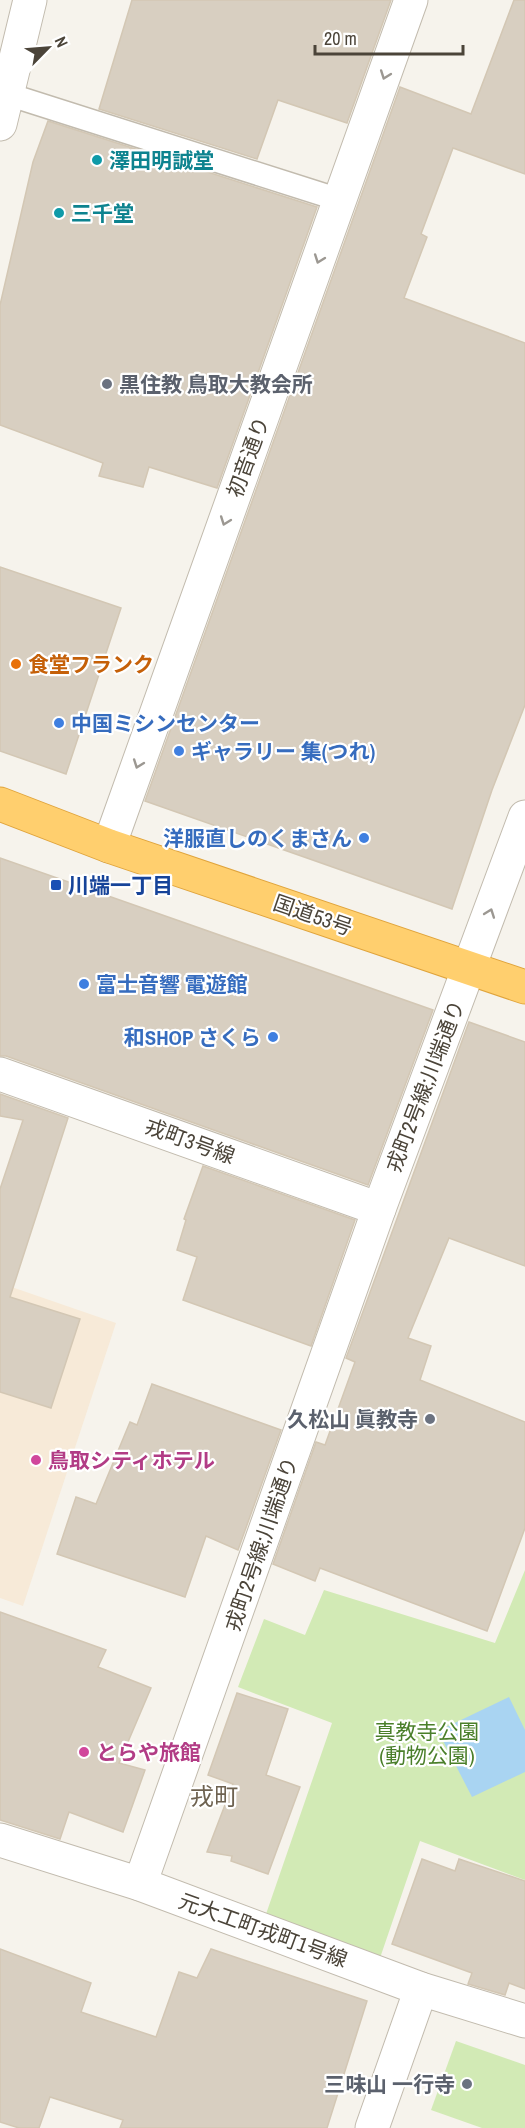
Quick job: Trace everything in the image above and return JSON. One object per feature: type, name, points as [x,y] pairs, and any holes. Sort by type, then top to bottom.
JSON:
[{"type":"highway","name":"国道53号","points":[[0,804],[109,846],[525,987]]},
{"type":"street","points":[[4,109],[30,0]]},
{"type":"street","name":"初音通り","points":[[109,846],[411,0]]},
{"type":"street","name":"戎町2号線;川端通り","points":[[141,1884],[379,1209],[525,817]]},
{"type":"street","name":"戎町3号線","points":[[0,1074],[379,1209]]},
{"type":"street","name":"元大工町戎町1号線","points":[[0,1840],[141,1884],[421,1989],[525,2021]]},
{"type":"street","points":[[372,2128],[421,1989]]},
{"type":"lane","points":[[4,109],[340,200]]},
{"type":"shaded area","name":"鳥取シティホテル","points":[[0,1283],[116,1323],[23,1606],[0,1598]]},
{"type":"green space","name":"真教寺公園 (動物公園)","points":[[525,1570],[525,1880],[420,1841],[380,1958],[265,1917],[332,1723],[238,1687],[264,1619],[305,1635],[324,1590],[495,1643]]},
{"type":"green space","points":[[456,2041],[525,2065],[525,2128],[482,2128],[431,2110]]},
{"type":"water","points":[[509,1697],[525,1730],[525,1772],[472,1797],[438,1731]]},
{"type":"building","points":[[132,0],[391,0],[347,123],[278,100],[257,159],[99,109]]},
{"type":"building","points":[[514,0],[525,0],[525,174],[453,148],[421,234],[427,237],[404,298],[525,343],[525,705],[492,790],[452,909],[145,801],[400,87],[471,114]]},
{"type":"building","points":[[48,121],[317,207],[217,488],[149,467],[143,487],[99,476],[103,463],[0,425],[0,305],[33,162]]},
{"type":"building","points":[[0,567],[121,608],[66,774],[0,751]]},
{"type":"building","points":[[0,858],[433,1010],[368,1185],[6,1056],[0,1056]]},
{"type":"building","name":"久松山 眞教寺","points":[[469,1022],[525,1042],[525,1266],[449,1238],[408,1338],[431,1346],[420,1380],[525,1422],[525,1528],[487,1631],[320,1568],[315,1581],[273,1564],[316,1442],[325,1445],[355,1362],[346,1358]]},
{"type":"building","points":[[0,1094],[68,1118],[10,1297],[80,1319],[51,1408],[0,1392],[0,1189],[23,1120],[0,1116]]},
{"type":"building","points":[[203,1166],[355,1220],[311,1346],[183,1300],[197,1257],[177,1250],[186,1220],[184,1219]]},
{"type":"building","points":[[152,1384],[281,1430],[238,1550],[206,1536],[185,1597],[57,1554],[76,1497],[96,1504],[130,1422],[137,1425]]},
{"type":"building","points":[[0,1612],[106,1650],[98,1667],[151,1688],[119,1763],[145,1770],[123,1832],[69,1812],[60,1839],[0,1820]]},
{"type":"building","points":[[237,1693],[288,1709],[266,1775],[300,1787],[268,1874],[231,1861],[232,1856],[207,1852],[233,1784],[208,1775]]},
{"type":"building","points":[[422,1859],[455,1871],[459,1859],[525,1881],[525,1989],[509,1983],[505,1995],[468,1984],[472,1973],[392,1944]]},
{"type":"building","points":[[0,1949],[91,1983],[81,2012],[156,2037],[179,1972],[197,1978],[211,1949],[367,2001],[327,2128],[120,2128],[123,2120],[50,2097],[39,2128],[19,2128],[0,2122]]},
{"type":"place","name":"澤田明誠堂","points":[[97,160]]},
{"type":"place","name":"三千堂","points":[[59,213]]},
{"type":"place","name":"黒住教 鳥取大教会所","points":[[107,384]]},
{"type":"place","name":"食堂フランク","points":[[16,664]]},
{"type":"place","name":"中国ミシンセンター","points":[[59,723]]},
{"type":"place","name":"ギャラリー 集(つれ)","points":[[179,751]]},
{"type":"place","name":"洋服直しのくまさん","points":[[364,838]]},
{"type":"place","name":"川端一丁目","points":[[56,885]]},
{"type":"place","name":"富士音響 電遊館","points":[[84,984]]},
{"type":"place","name":"和SHOP さくら","points":[[273,1037]]},
{"type":"place","name":"久松山 眞教寺","points":[[430,1419]]},
{"type":"place","name":"鳥取シティホテル","points":[[36,1460]]},
{"type":"place","name":"とらや旅館","points":[[84,1752]]},
{"type":"place","name":"三味山 一行寺","points":[[467,2084]]},
{"type":"district","name":"戎町","points":[[214,1796]]}]
